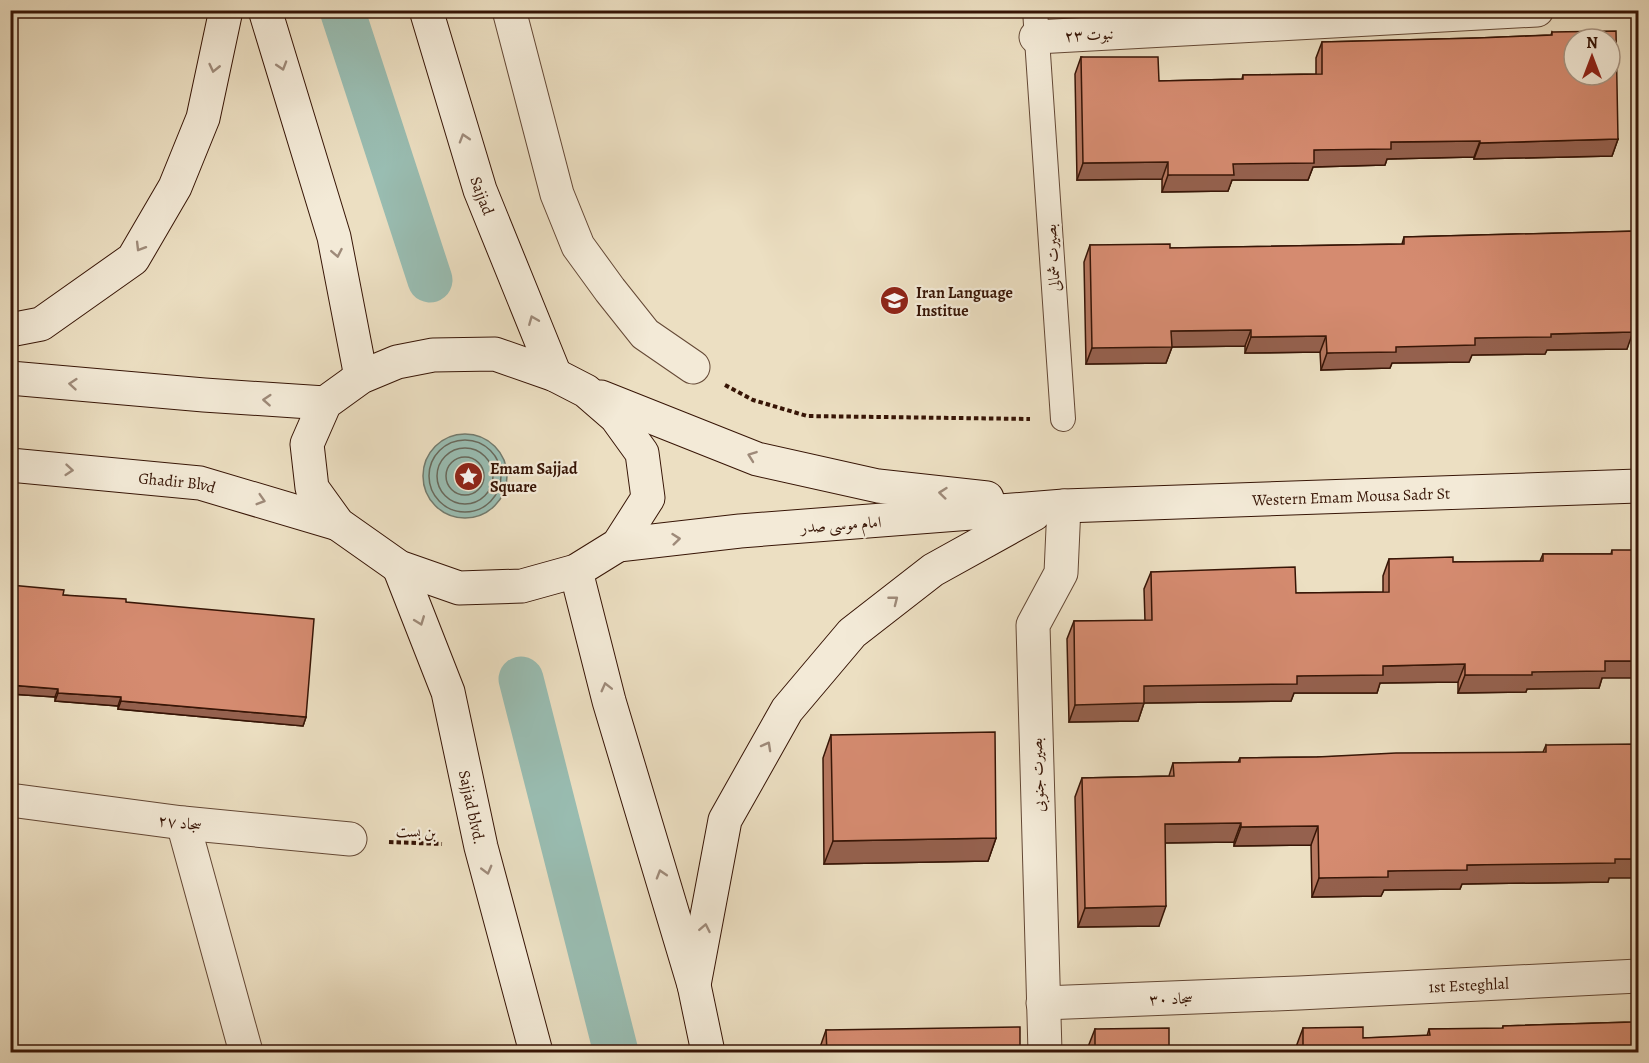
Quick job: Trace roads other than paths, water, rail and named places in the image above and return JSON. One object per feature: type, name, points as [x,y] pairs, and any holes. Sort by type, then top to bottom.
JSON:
[{"type":"street","points":[[10,330],[41,324],[133,259],[175,188],[202,118],[226,10]]},
{"type":"street","points":[[265,10],[334,237],[361,377]]},
{"type":"street","name":"Sajjad","points":[[426,10],[480,190],[555,375]]},
{"type":"street","points":[[509,10],[557,194],[579,246],[645,334],[693,367]]},
{"type":"street","name":"نبوت ۲۳","points":[[1035,24],[1537,10]]},
{"type":"street","points":[[586,391],[616,417],[642,453],[648,498],[618,545],[576,571],[522,586],[459,588],[399,567],[338,524],[312,488],[307,444],[325,403],[361,377],[398,362],[433,355],[495,354],[555,375],[586,391],[757,459],[879,486],[1053,507]]},
{"type":"street","points":[[10,378],[325,403]]},
{"type":"street","name":"Ghadir Blvd","points":[[10,465],[200,483],[338,524]]},
{"type":"street","name":"Western Emam Mousa Sadr St","points":[[1053,507],[1638,486]]},
{"type":"street","points":[[694,986],[725,820],[787,710],[852,633],[933,570],[1053,507]]},
{"type":"street","name":"امام موسی صدر","points":[[618,545],[740,531],[1053,507]]},
{"type":"street","name":"بصیرت جنوبی","points":[[1045,1053],[1033,625],[1061,573],[1053,507]]},
{"type":"street","name":"Sajjad blvd.","points":[[399,567],[448,692],[481,847],[536,1053]]},
{"type":"street","points":[[576,571],[609,701],[694,986],[708,1053]]},
{"type":"street","name":"سجاد ۲۷","points":[[10,800],[183,823],[350,839]]},
{"type":"street","points":[[183,823],[246,1053]]},
{"type":"street","name":"1st Esteghlal","points":[[1299,993],[1638,976]]},
{"type":"street","name":"سجاد ۳۰","points":[[1043,1004],[1299,993]]},
{"type":"lane","name":"بصیرت شمالی","points":[[1035,24],[1063,419]]},
{"type":"water","points":[[465,434],[481,437],[500,453],[507,476],[504,492],[488,511],[465,518],[449,515],[430,499],[423,476],[426,460],[442,441]]},
{"type":"waterway","points":[[342,10],[430,280]]},
{"type":"waterway","points":[[521,679],[616,1052]]},
{"type":"place","name":"Iran Language Institue","points":[[895,301]]},
{"type":"place","name":"Emam Sajjad Square","points":[[469,477]]}]
